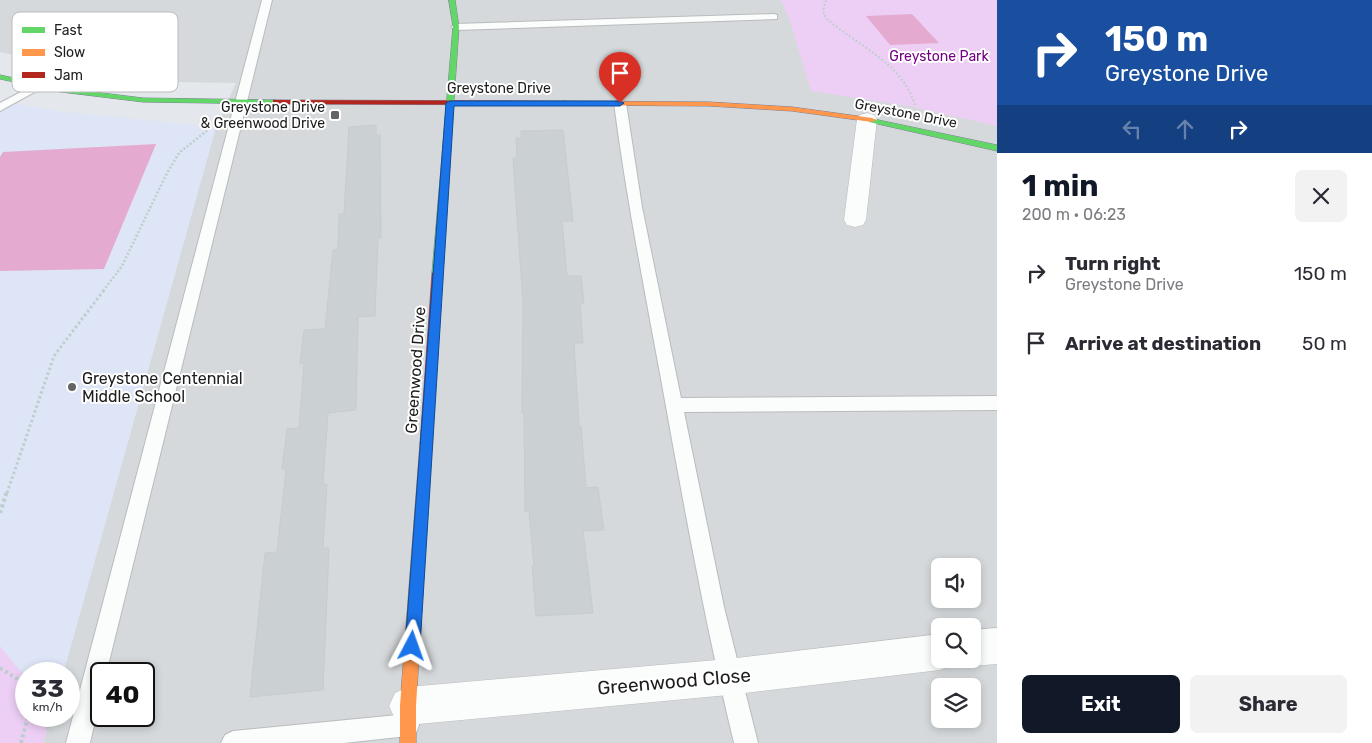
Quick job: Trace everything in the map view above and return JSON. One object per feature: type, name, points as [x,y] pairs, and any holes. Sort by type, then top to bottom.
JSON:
[{"type":"street","name":"Greenwood Drive","points":[[408,725],[456,27],[452,0]]},
{"type":"street","name":"Greystone Drive","points":[[74,92],[164,102],[710,104],[792,109],[867,119],[997,148]]},
{"type":"street","points":[[855,220],[867,119]]},
{"type":"street","points":[[981,647],[997,646]]},
{"type":"street","name":"Greenwood Close","points":[[408,725],[728,677],[931,653]]},
{"type":"lane","points":[[78,743],[267,0]]},
{"type":"lane","points":[[456,27],[774,16]]},
{"type":"lane","points":[[0,108],[27,92]]},
{"type":"lane","points":[[620,103],[628,164],[674,405],[728,677],[746,743]]},
{"type":"lane","points":[[674,405],[997,403]]},
{"type":"lane","points":[[233,743],[408,725]]},
{"type":"path","points":[[826,0],[822,11],[833,25],[875,55],[907,83],[913,94],[916,111],[904,126]]},
{"type":"path","points":[[0,513],[54,356],[122,266],[179,153],[213,125]]},
{"type":"path","points":[[0,668],[7,671],[15,679]]},
{"type":"path","points":[[22,743],[26,727]]},
{"type":"shaded area","points":[[0,0],[997,0],[997,743],[43,743],[48,727],[80,727],[80,662],[66,662],[216,127],[236,83],[178,82],[178,12],[12,12],[12,55],[0,52]]},
{"type":"shaded area","points":[[912,14],[939,43],[890,45],[866,16]]},
{"type":"shaded area","name":"Greystone Centennial Middle School","points":[[0,101],[57,111],[216,127],[66,662],[15,662],[15,664],[0,646]]},
{"type":"shaded area","points":[[156,144],[104,269],[0,271],[0,157],[3,152]]},
{"type":"green space","name":"Greystone Park","points":[[781,0],[997,0],[997,126],[909,106],[811,91],[790,21]]},
{"type":"green space","points":[[0,646],[15,664],[15,727],[48,727],[43,743],[0,743]]},
{"type":"building","points":[[376,125],[376,135],[380,135],[381,238],[378,239],[375,316],[358,317],[356,410],[328,413],[323,484],[327,484],[323,548],[329,548],[323,690],[250,697],[265,553],[277,552],[286,469],[282,469],[287,429],[299,428],[304,363],[300,364],[304,330],[325,329],[333,250],[338,249],[339,214],[344,214],[349,127]]},
{"type":"building","points":[[563,130],[573,221],[562,221],[567,276],[581,276],[584,303],[580,303],[583,343],[574,343],[579,426],[581,426],[586,488],[598,487],[604,530],[583,531],[593,613],[536,616],[529,511],[525,512],[524,413],[522,413],[523,303],[513,158],[517,158],[516,138],[521,138],[521,131]]},
{"type":"traffic: fast","points":[[437,273],[456,27],[452,0]]},
{"type":"traffic: fast","points":[[0,77],[12,80]]},
{"type":"traffic: fast","points":[[77,92],[143,100],[276,102]]},
{"type":"traffic: fast","points":[[872,120],[997,148]]},
{"type":"traffic: slow","points":[[565,103],[709,104],[792,109],[872,120]]},
{"type":"traffic: slow","points":[[408,743],[408,706],[426,443]]},
{"type":"traffic: jam","points":[[276,102],[565,103]]},
{"type":"traffic: jam","points":[[426,443],[437,273]]},
{"type":"place","name":"Greystone Drive & Greenwood Drive","points":[[335,115]]},
{"type":"place","name":"Greystone Centennial Middle School","points":[[72,387]]},
{"type":"route","points":[[412,646],[450,103],[620,103]]}]
